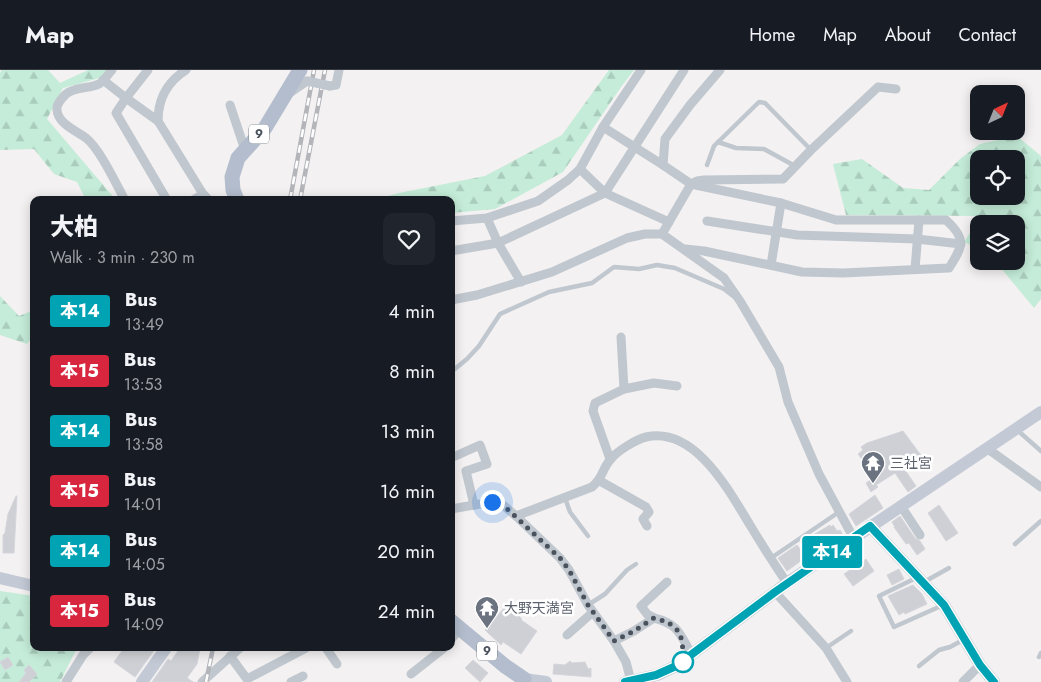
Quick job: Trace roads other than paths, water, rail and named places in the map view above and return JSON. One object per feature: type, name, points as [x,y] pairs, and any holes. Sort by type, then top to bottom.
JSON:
[{"type":"main road","name":"9","points":[[235,196],[232,177],[238,158],[265,128],[286,95],[304,76]]},
{"type":"main road","name":"9","points":[[455,631],[523,681]]},
{"type":"street","points":[[112,70],[98,84],[68,93],[58,103],[57,110],[60,118],[74,131],[87,139],[103,161],[123,196]]},
{"type":"street","points":[[148,70],[116,113],[165,196]]},
{"type":"street","points":[[158,121],[158,110],[164,91],[170,83],[186,70]]},
{"type":"street","points":[[304,76],[330,86],[336,85],[339,70]]},
{"type":"street","points":[[455,221],[488,218],[538,201],[568,180],[580,169],[603,128],[641,70]]},
{"type":"street","points":[[455,250],[498,243],[605,193],[684,70]]},
{"type":"street","points":[[664,165],[665,139],[690,105],[720,70]]},
{"type":"street","points":[[103,80],[158,121],[205,196]]},
{"type":"street","points":[[662,234],[691,184],[696,180],[783,179],[878,86],[896,89]]},
{"type":"street","points":[[230,105],[245,150]]},
{"type":"street","points":[[603,128],[664,165],[691,184],[781,203],[836,220],[946,220],[957,230],[961,244],[961,250],[950,268],[843,273],[802,272],[704,250],[685,249]]},
{"type":"street","points":[[580,169],[605,193],[668,222]]},
{"type":"street","points":[[771,265],[781,203]]},
{"type":"street","points":[[488,218],[498,243],[521,282]]},
{"type":"street","points":[[915,269],[919,220]]},
{"type":"street","points":[[706,221],[797,235],[917,239],[961,244]]},
{"type":"street","points":[[455,299],[477,296],[552,272],[627,238],[645,234],[662,234],[724,278],[740,302],[779,367],[788,402],[819,474],[853,537]]},
{"type":"street","points":[[621,337],[624,389]]},
{"type":"street","points":[[610,459],[592,411],[596,403],[624,389],[654,383],[677,386]]},
{"type":"street","points":[[455,508],[492,502],[503,505],[560,558],[626,662],[628,682],[656,675],[676,666],[787,583],[853,537],[1041,412]]},
{"type":"street","points":[[516,516],[564,496],[592,487],[600,480],[610,459],[622,449],[646,437],[666,437],[685,443],[721,478],[787,583]]},
{"type":"street","points":[[455,456],[480,445],[487,464],[466,471],[474,505]]},
{"type":"street","points":[[988,449],[1041,488]]},
{"type":"street","points":[[600,480],[646,507],[648,512],[643,519],[647,526]]},
{"type":"street","points":[[901,506],[920,535]]},
{"type":"street","points":[[870,526],[944,605],[980,665],[994,682]]},
{"type":"street","points":[[0,578],[30,585]]},
{"type":"street","points":[[666,582],[642,606],[647,614],[654,618],[668,621],[674,626],[692,655]]},
{"type":"street","points":[[775,592],[826,648],[847,682]]},
{"type":"street","points":[[567,635],[591,609]]},
{"type":"street","points":[[614,641],[654,618]]},
{"type":"street","points":[[66,682],[87,651]]},
{"type":"street","points":[[142,682],[164,651]]},
{"type":"street","points":[[202,682],[236,651]]},
{"type":"street","points":[[230,656],[247,679],[300,651]]},
{"type":"street","points":[[328,651],[337,664]]},
{"type":"street","points":[[411,674],[440,651]]},
{"type":"street","points":[[963,682],[980,665]]},
{"type":"street","points":[[291,682],[303,676]]},
{"type":"street","points":[[523,681],[546,682]]},
{"type":"lane","points":[[707,165],[714,146],[759,102],[765,103],[811,150]]},
{"type":"lane","points":[[718,142],[736,148],[764,149],[795,166]]},
{"type":"lane","points":[[455,368],[479,346],[500,314],[549,292],[592,284],[614,267],[639,269],[657,265],[676,268],[724,289],[740,302]]},
{"type":"lane","points":[[1016,430],[1041,452]]},
{"type":"lane","points":[[564,496],[570,512],[588,536]]},
{"type":"lane","points":[[771,558],[839,512]]},
{"type":"lane","points":[[1015,544],[1041,521]]},
{"type":"lane","points":[[591,609],[627,570],[636,564]]},
{"type":"lane","points":[[944,605],[894,627],[879,596],[949,568]]},
{"type":"lane","points":[[826,648],[851,630]]},
{"type":"lane","points":[[919,666],[939,650],[950,647],[964,639]]},
{"type":"railway","points":[[291,196],[314,70]]},
{"type":"railway","points":[[301,196],[325,70]]},
{"type":"railway","points":[[206,682],[212,651]]},
{"type":"place","name":"三社宮","points":[[873,484]]},
{"type":"place","name":"大野天満宮","points":[[487,629]]}]
